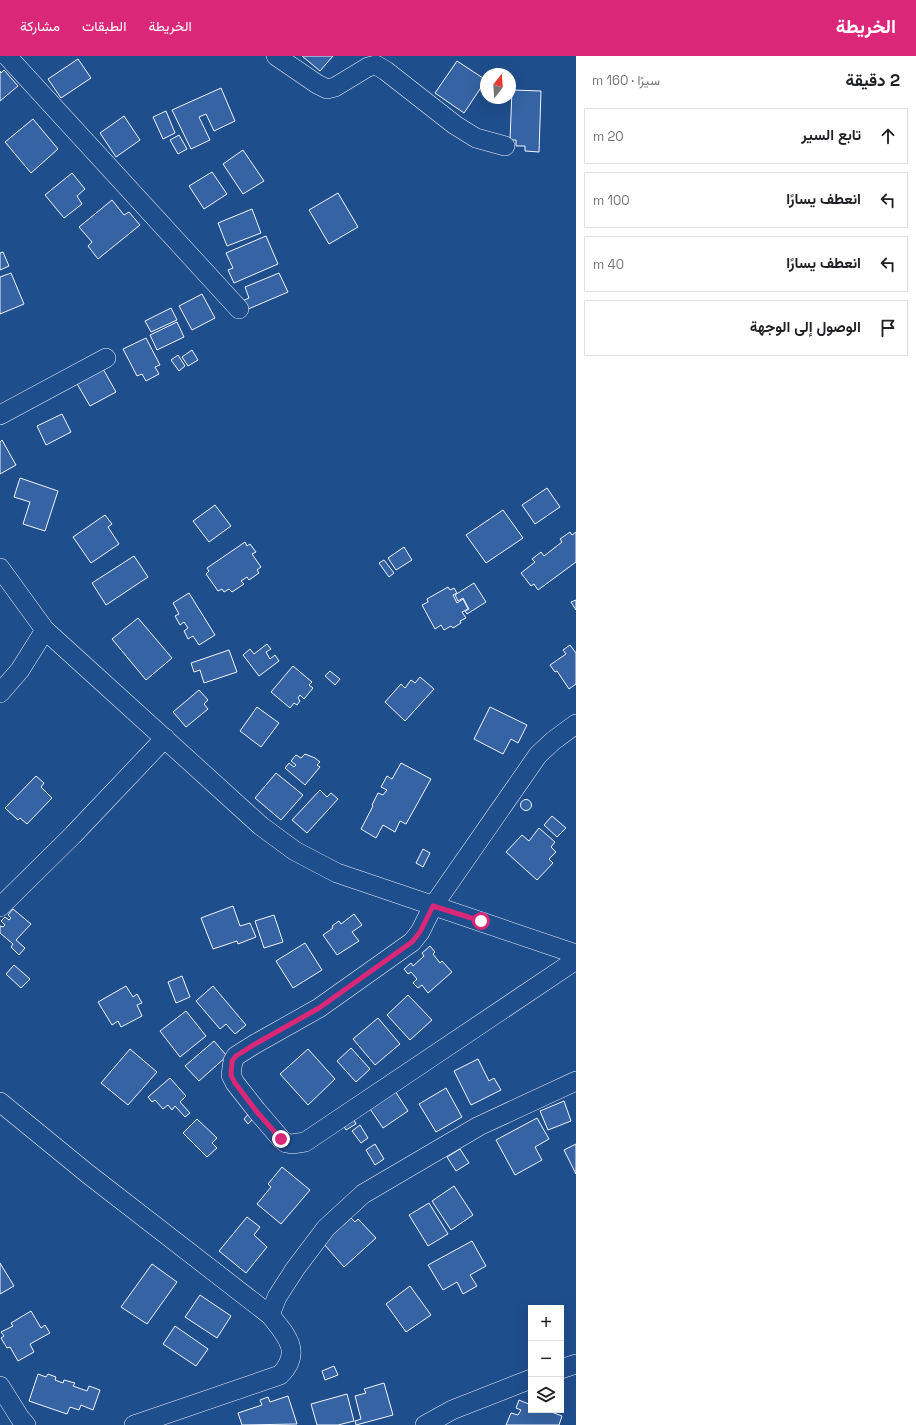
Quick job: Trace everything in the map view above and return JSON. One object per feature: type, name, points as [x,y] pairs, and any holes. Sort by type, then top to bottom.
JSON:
[{"type":"street","points":[[7,56],[239,309]]},
{"type":"street","points":[[276,56],[317,84],[327,89],[335,87],[368,67],[376,65],[456,125],[476,138],[505,146]]},
{"type":"street","points":[[0,415],[106,358]]},
{"type":"street","points":[[0,568],[45,630],[261,826],[295,851],[337,873],[576,954]]},
{"type":"street","points":[[0,693],[20,670],[45,630]]},
{"type":"street","points":[[576,724],[553,741],[538,755],[433,906],[420,932],[412,942],[319,1008],[236,1056],[232,1061],[231,1075],[235,1083],[257,1112],[286,1143],[297,1144],[305,1142],[576,960]]},
{"type":"street","points":[[0,907],[73,835],[165,738]]},
{"type":"street","points":[[270,1315],[277,1297],[294,1269],[326,1228],[363,1194],[479,1126],[576,1081]]},
{"type":"street","points":[[0,1102],[88,1174],[270,1315],[286,1335],[291,1351],[291,1357],[288,1367],[280,1375],[134,1425]]},
{"type":"street","points":[[564,1368],[576,1364]]},
{"type":"street","points":[[425,1425],[452,1410],[528,1380]]},
{"type":"street","points":[[0,1386],[26,1425]]},
{"type":"building","points":[[302,56],[333,56],[320,71]]},
{"type":"building","points":[[78,59],[91,78],[61,98],[48,79]]},
{"type":"building","points":[[457,61],[480,76],[480,89],[464,113],[435,93]]},
{"type":"building","points":[[4,70],[18,86],[0,101],[0,71],[1,73]]},
{"type":"building","points":[[221,88],[235,121],[214,131],[206,114],[199,117],[210,140],[191,149],[172,110]]},
{"type":"building","points":[[516,90],[541,91],[539,152],[525,151],[525,146],[516,146],[516,140],[510,140],[511,104],[516,104]]},
{"type":"building","points":[[166,111],[175,133],[163,139],[153,117]]},
{"type":"building","points":[[124,116],[140,140],[116,157],[100,133]]},
{"type":"building","points":[[33,119],[58,149],[31,173],[5,142]]},
{"type":"building","points":[[179,135],[187,149],[178,154],[170,140]]},
{"type":"building","points":[[243,150],[264,181],[243,194],[223,164]]},
{"type":"building","points":[[212,172],[227,194],[204,209],[189,186]]},
{"type":"building","points":[[72,173],[85,189],[77,196],[82,204],[64,218],[45,195]]},
{"type":"building","points":[[338,193],[358,227],[329,244],[309,210]]},
{"type":"building","points":[[112,200],[124,215],[129,212],[140,225],[98,259],[88,246],[92,242],[79,227]]},
{"type":"building","points":[[252,209],[261,233],[227,246],[218,223]]},
{"type":"building","points":[[266,236],[278,264],[234,283],[228,270],[233,268],[226,253]]},
{"type":"building","points":[[3,252],[9,266],[0,270],[0,253]]},
{"type":"building","points":[[11,273],[24,304],[0,314],[0,277]]},
{"type":"building","points":[[279,273],[288,292],[246,310],[242,301],[249,298],[245,287]]},
{"type":"building","points":[[202,294],[215,318],[192,330],[179,306]]},
{"type":"building","points":[[171,308],[177,320],[151,332],[145,321]]},
{"type":"building","points":[[177,322],[184,337],[157,350],[150,335]]},
{"type":"building","points":[[146,338],[160,365],[155,367],[159,374],[146,381],[142,374],[137,376],[123,349]]},
{"type":"building","points":[[192,350],[198,360],[188,366],[182,357]]},
{"type":"building","points":[[178,355],[185,366],[179,371],[171,360]]},
{"type":"building","points":[[102,367],[116,392],[90,406],[76,382]]},
{"type":"building","points":[[62,414],[71,432],[46,445],[37,426]]},
{"type":"building","points":[[2,440],[16,465],[0,474],[0,442]]},
{"type":"building","points":[[20,478],[58,491],[45,531],[23,524],[30,502],[14,497]]},
{"type":"building","points":[[547,488],[560,507],[535,524],[522,505]]},
{"type":"building","points":[[215,505],[231,526],[209,542],[193,521]]},
{"type":"building","points":[[503,510],[523,538],[486,563],[466,535]]},
{"type":"building","points":[[105,515],[112,524],[108,527],[119,544],[91,563],[73,537]]},
{"type":"building","points":[[570,532],[572,535],[576,532],[576,562],[538,590],[534,584],[531,586],[521,573],[535,562],[532,559],[541,552],[544,556],[562,542],[560,539]]},
{"type":"building","points":[[245,542],[247,546],[250,544],[256,552],[252,554],[261,567],[257,570],[259,573],[249,580],[247,577],[241,581],[244,584],[232,592],[229,589],[224,592],[222,589],[218,591],[206,574],[209,571],[207,568]]},
{"type":"building","points":[[404,547],[412,560],[396,570],[388,558]]},
{"type":"building","points":[[134,556],[148,577],[106,605],[92,583]]},
{"type":"building","points":[[384,560],[394,573],[389,577],[379,563]]},
{"type":"building","points":[[474,583],[486,602],[467,614],[465,611],[469,609],[463,598],[458,601],[455,595]]},
{"type":"building","points":[[448,587],[450,590],[454,588],[457,593],[453,595],[457,603],[463,599],[468,609],[462,612],[466,618],[460,621],[461,623],[453,628],[451,626],[444,630],[441,625],[435,629],[422,605],[428,602],[427,599]]},
{"type":"building","points":[[189,593],[215,635],[199,645],[193,636],[188,639],[184,631],[188,628],[184,622],[180,625],[175,616],[179,614],[173,603]]},
{"type":"building","points":[[576,600],[576,610],[571,602]]},
{"type":"building","points":[[138,618],[172,658],[146,680],[112,639]]},
{"type":"building","points":[[267,644],[271,649],[266,652],[270,659],[275,655],[279,661],[259,676],[243,655],[250,649],[254,654]]},
{"type":"building","points":[[570,645],[576,653],[576,684],[569,689],[557,671],[555,672],[550,665],[566,654],[563,650]]},
{"type":"building","points":[[229,650],[237,672],[204,683],[200,670],[194,672],[191,663]]},
{"type":"building","points":[[293,666],[312,682],[309,685],[313,688],[304,699],[300,695],[298,698],[300,701],[297,705],[294,703],[290,708],[271,692]]},
{"type":"building","points":[[330,671],[340,679],[335,685],[325,676]]},
{"type":"building","points":[[420,677],[434,689],[405,721],[385,702],[401,684],[405,688],[411,680],[415,683]]},
{"type":"building","points":[[199,690],[208,700],[204,704],[208,709],[186,727],[173,712]]},
{"type":"building","points":[[257,707],[279,723],[261,747],[240,731]]},
{"type":"building","points":[[490,707],[527,725],[518,743],[511,739],[503,754],[474,739]]},
{"type":"building","points":[[305,754],[320,762],[317,765],[320,767],[305,785],[285,768],[289,763],[294,767],[296,765],[291,761],[296,755],[301,758]]},
{"type":"building","points":[[401,763],[431,779],[406,824],[400,821],[395,832],[383,825],[376,838],[361,829],[378,793],[383,795],[387,790],[381,787],[387,776],[392,779]]},
{"type":"building","points":[[276,773],[303,795],[281,820],[255,798]]},
{"type":"building","points":[[36,776],[44,783],[41,787],[52,798],[27,824],[20,818],[18,820],[5,808]]},
{"type":"building","points":[[320,790],[327,797],[331,793],[338,799],[307,833],[292,820]]},
{"type":"building","points":[[526,799],[530,801],[532,805],[530,809],[526,811],[522,809],[520,805],[522,801]]},
{"type":"building","points":[[552,816],[566,828],[557,837],[544,825]]},
{"type":"building","points":[[539,828],[555,842],[551,847],[556,852],[549,859],[553,863],[537,880],[506,852],[522,835],[529,841]]},
{"type":"building","points":[[423,849],[430,853],[423,867],[416,863]]},
{"type":"building","points":[[233,906],[240,926],[250,923],[256,937],[238,944],[237,941],[213,949],[201,918]]},
{"type":"building","points":[[13,909],[31,924],[16,940],[25,948],[19,955],[11,947],[13,944],[0,933],[0,926],[3,927],[5,925],[1,921],[5,917],[9,920],[11,918],[8,915]]},
{"type":"building","points":[[354,914],[362,925],[352,932],[359,941],[337,955],[323,935],[333,928],[332,926],[339,921],[341,924]]},
{"type":"building","points":[[274,915],[283,942],[264,948],[255,921]]},
{"type":"building","points":[[305,943],[322,970],[293,988],[276,961]]},
{"type":"building","points":[[430,946],[435,952],[433,954],[440,963],[442,961],[452,972],[428,993],[422,985],[418,988],[413,983],[417,979],[411,972],[408,974],[404,969],[411,963],[413,966],[424,956],[422,953]]},
{"type":"building","points":[[14,965],[30,979],[21,988],[6,974]]},
{"type":"building","points":[[182,976],[190,997],[176,1003],[168,982]]},
{"type":"building","points":[[126,986],[133,997],[137,994],[142,1003],[137,1005],[142,1016],[121,1027],[118,1021],[112,1025],[98,1002]]},
{"type":"building","points":[[213,986],[246,1025],[235,1034],[226,1024],[220,1029],[196,1001]]},
{"type":"building","points":[[408,995],[432,1020],[410,1040],[387,1015]]},
{"type":"building","points":[[186,1011],[206,1036],[180,1057],[160,1031]]},
{"type":"building","points":[[378,1018],[400,1044],[375,1065],[353,1039]]},
{"type":"building","points":[[214,1041],[227,1056],[199,1081],[185,1066]]},
{"type":"building","points":[[351,1048],[370,1069],[356,1082],[337,1061]]},
{"type":"building","points":[[130,1049],[157,1072],[128,1105],[101,1083]]},
{"type":"building","points":[[308,1049],[335,1079],[308,1105],[280,1074]]},
{"type":"building","points":[[478,1059],[489,1081],[494,1078],[501,1090],[471,1105],[454,1071]]},
{"type":"building","points":[[170,1078],[186,1096],[180,1102],[190,1113],[185,1117],[175,1106],[172,1110],[168,1105],[163,1109],[155,1100],[152,1102],[148,1097]]},
{"type":"building","points":[[393,1088],[408,1111],[383,1128],[368,1106]]},
{"type":"building","points":[[446,1088],[462,1117],[436,1132],[419,1104]]},
{"type":"building","points":[[564,1101],[571,1121],[548,1130],[540,1111]]},
{"type":"building","points":[[251,1111],[256,1116],[248,1124],[244,1119]]},
{"type":"building","points":[[353,1118],[356,1124],[346,1130],[341,1121]]},
{"type":"building","points":[[537,1118],[549,1139],[535,1147],[542,1160],[515,1175],[496,1140]]},
{"type":"building","points":[[197,1119],[217,1138],[212,1143],[217,1148],[207,1157],[183,1133]]},
{"type":"building","points":[[360,1125],[368,1138],[361,1143],[352,1131]]},
{"type":"building","points":[[375,1144],[384,1159],[375,1165],[366,1150]]},
{"type":"building","points":[[576,1144],[576,1174],[564,1150]]},
{"type":"building","points":[[460,1149],[469,1163],[456,1171],[447,1157]]},
{"type":"building","points":[[282,1167],[310,1190],[281,1224],[257,1204],[271,1187],[268,1184]]},
{"type":"building","points":[[454,1186],[473,1215],[451,1230],[432,1201]]},
{"type":"building","points":[[429,1203],[448,1234],[428,1246],[409,1215]]},
{"type":"building","points":[[247,1217],[260,1227],[254,1235],[267,1247],[246,1273],[219,1251]]},
{"type":"building","points":[[351,1218],[355,1222],[358,1219],[376,1238],[344,1267],[323,1243]]},
{"type":"building","points":[[472,1241],[486,1266],[470,1275],[477,1286],[463,1294],[457,1282],[443,1290],[428,1265]]},
{"type":"building","points":[[0,1263],[14,1286],[0,1294]]},
{"type":"building","points":[[152,1264],[177,1282],[147,1324],[121,1307]]},
{"type":"building","points":[[410,1286],[431,1315],[406,1332],[386,1304]]},
{"type":"building","points":[[200,1295],[231,1316],[217,1338],[185,1317]]},
{"type":"building","points":[[31,1311],[41,1328],[45,1325],[50,1333],[30,1344],[34,1352],[18,1361],[10,1347],[7,1348],[1,1338],[4,1336],[1,1332],[13,1326],[11,1323]]},
{"type":"building","points":[[175,1326],[208,1349],[196,1366],[163,1344]]},
{"type":"building","points":[[334,1366],[338,1375],[325,1380],[322,1371]]},
{"type":"building","points":[[38,1374],[46,1377],[48,1374],[56,1377],[55,1380],[63,1383],[64,1380],[75,1383],[73,1386],[87,1391],[89,1386],[100,1390],[93,1410],[81,1405],[79,1410],[70,1407],[67,1414],[29,1401]]},
{"type":"building","points":[[384,1383],[393,1415],[356,1425],[355,1421],[361,1419],[355,1396],[366,1393],[364,1389]]},
{"type":"building","points":[[347,1394],[354,1421],[338,1425],[317,1425],[311,1404]]},
{"type":"building","points":[[288,1396],[297,1424],[242,1425],[238,1413],[262,1405],[260,1400],[268,1397],[270,1402]]},
{"type":"building","points":[[519,1400],[528,1404],[528,1413],[554,1413],[562,1416],[559,1425],[506,1425],[511,1413],[518,1415],[521,1410],[516,1408]]},
{"type":"route","points":[[281,1139],[257,1112],[235,1083],[231,1075],[231,1068],[232,1061],[236,1056],[319,1008],[412,942],[420,932],[433,906],[481,921]]}]
